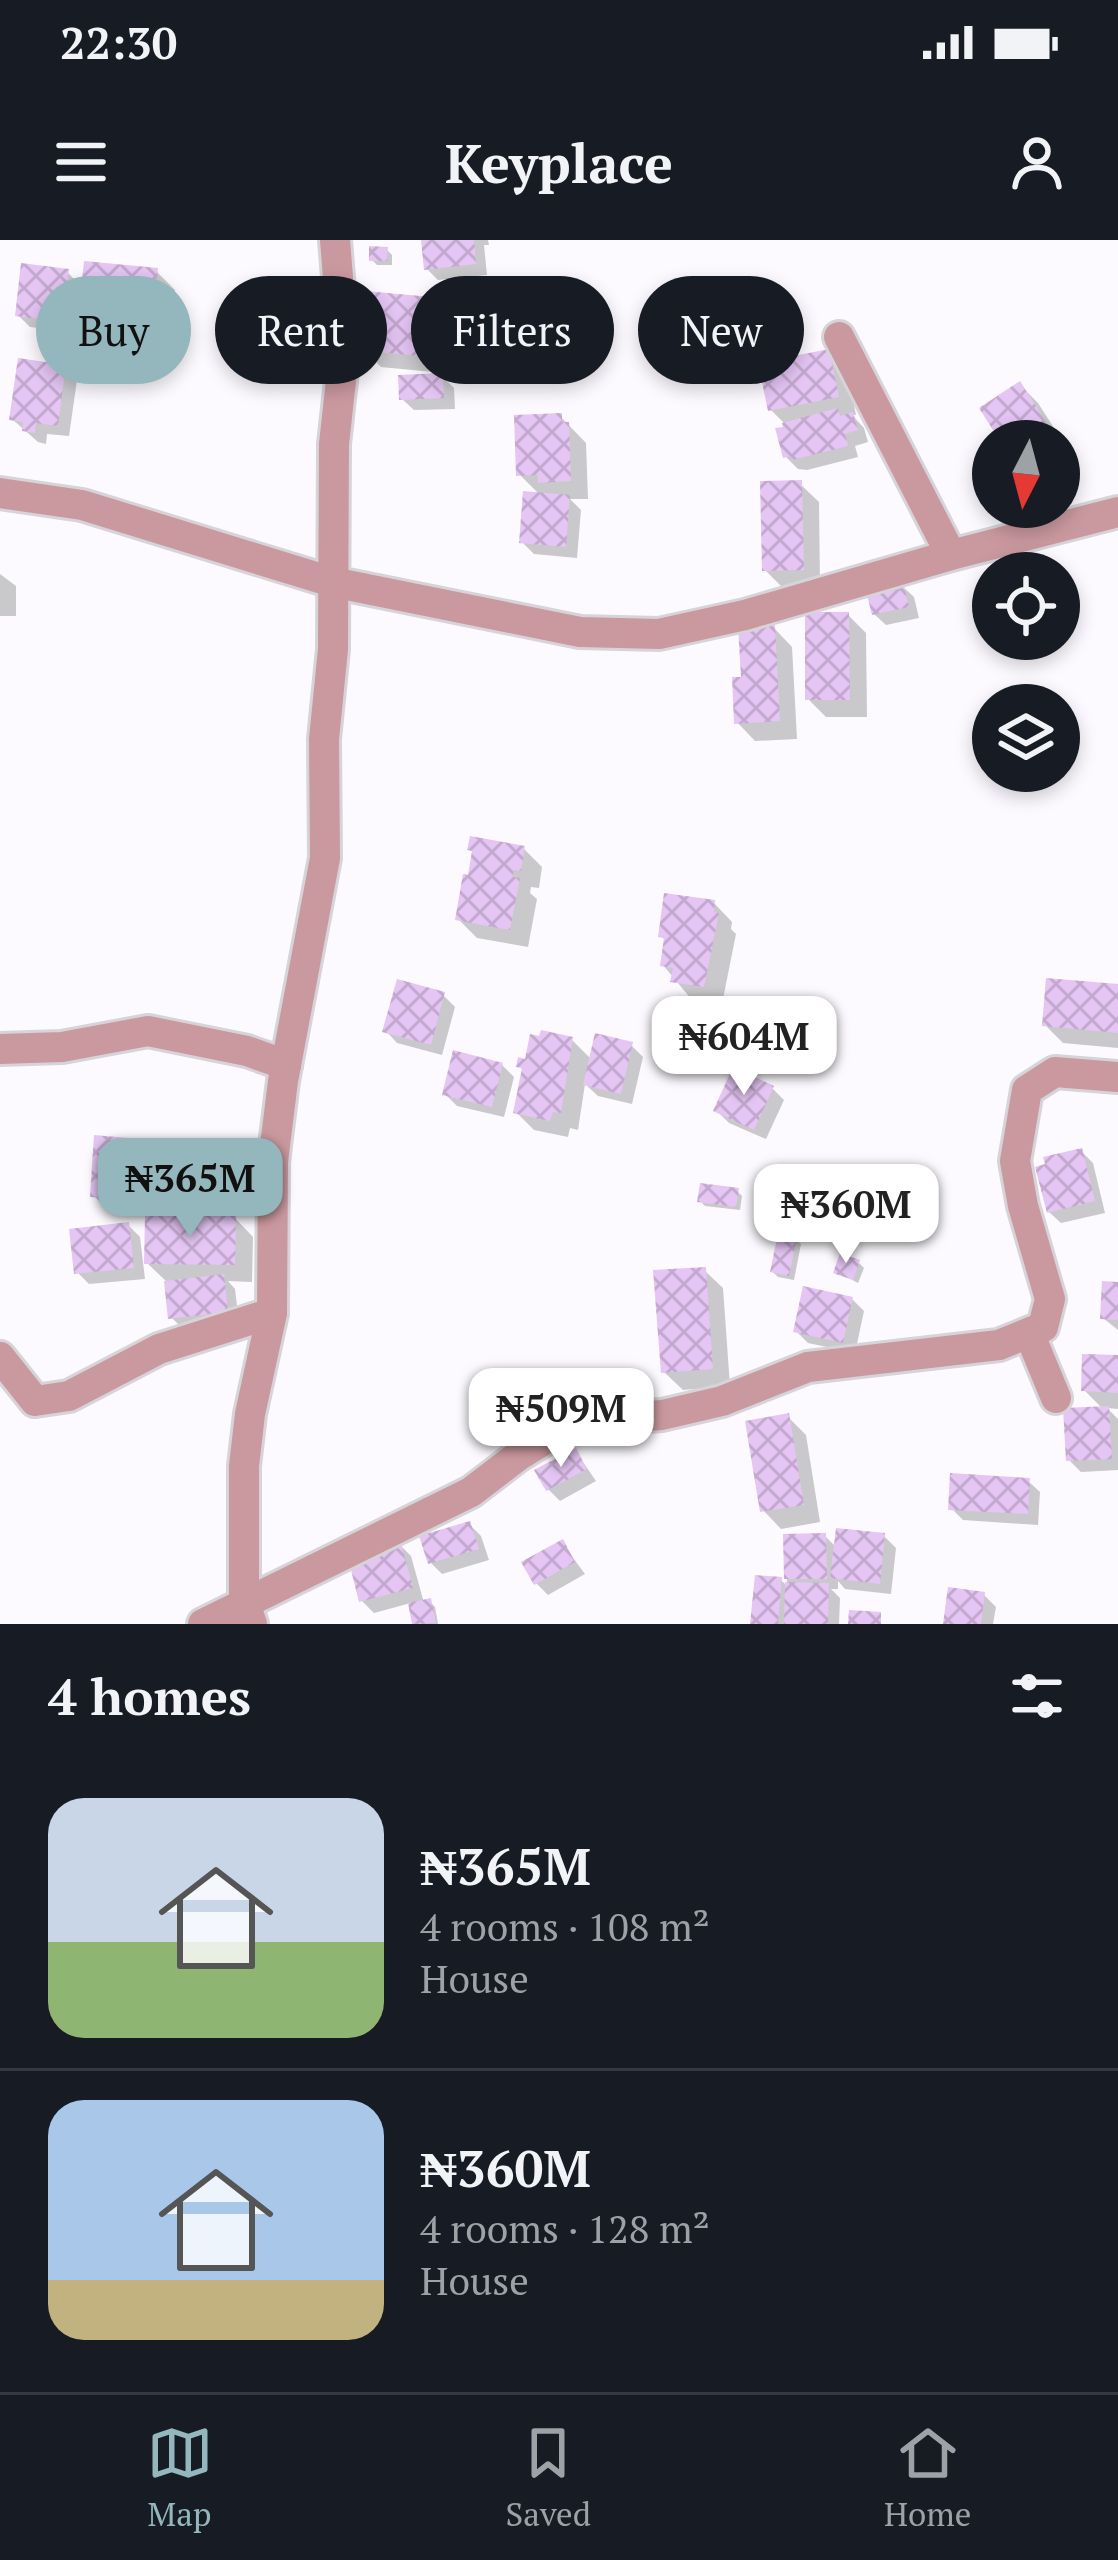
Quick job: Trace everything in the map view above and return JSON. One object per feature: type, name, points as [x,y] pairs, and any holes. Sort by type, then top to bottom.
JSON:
[{"type":"street","points":[[248,1612],[244,1466],[272,1313],[273,1162],[325,859],[324,739],[333,649],[334,444],[344,353],[335,240]]},
{"type":"street","points":[[839,337],[952,555]]},
{"type":"street","points":[[0,493],[82,505],[332,582],[580,632],[659,634],[745,615],[1118,512]]},
{"type":"street","points":[[0,1049],[62,1047],[148,1031],[247,1051],[286,1065]]},
{"type":"street","points":[[203,1624],[248,1612],[471,1492],[532,1447],[584,1420],[662,1415],[722,1401],[808,1367],[999,1345],[1043,1327],[1050,1299],[1015,1161],[1027,1090],[1055,1072],[1118,1077]]},
{"type":"street","points":[[0,1357],[35,1401],[52,1399],[69,1396],[159,1349],[272,1313]]},
{"type":"street","points":[[1029,1333],[1056,1398]]},
{"type":"building","points":[[421,240],[474,240],[476,264],[424,270]]},
{"type":"building","points":[[369,246],[388,247],[387,261],[369,261]]},
{"type":"building","points":[[84,261],[158,268],[157,276],[82,276]]},
{"type":"building","points":[[21,263],[69,269],[68,276],[36,276],[36,319],[15,316]]},
{"type":"building","points":[[387,293],[411,295],[411,355],[387,353]]},
{"type":"building","points":[[829,349],[839,397],[768,411],[762,384],[804,384],[804,354]]},
{"type":"building","points":[[18,358],[36,361],[36,384],[64,384],[58,426],[36,423],[35,433],[22,431],[23,422],[9,420]]},
{"type":"building","points":[[411,374],[411,384],[443,384],[444,398],[399,400],[398,375]]},
{"type":"building","points":[[1020,381],[1045,420],[987,420],[979,408]]},
{"type":"building","points":[[838,408],[840,416],[853,412],[858,430],[845,434],[848,446],[792,460],[791,456],[783,458],[775,428]]},
{"type":"building","points":[[562,413],[562,422],[569,422],[571,481],[538,483],[538,475],[516,476],[514,415]]},
{"type":"building","points":[[802,480],[804,570],[762,571],[760,481]]},
{"type":"building","points":[[523,491],[570,495],[566,547],[519,543]]},
{"type":"building","points":[[903,582],[909,607],[872,615],[866,591]]},
{"type":"building","points":[[805,612],[849,612],[850,700],[805,700]]},
{"type":"building","points":[[775,625],[780,721],[734,724],[732,677],[741,677],[738,627]]},
{"type":"building","points":[[470,836],[525,846],[521,871],[514,870],[512,877],[520,878],[510,930],[455,920],[463,874],[468,875]]},
{"type":"building","points":[[664,893],[715,900],[714,912],[719,913],[704,987],[670,982],[673,968],[660,966]]},
{"type":"building","points":[[1046,978],[1118,984],[1118,1033],[1042,1026]]},
{"type":"building","points":[[397,979],[445,992],[431,1045],[382,1032]]},
{"type":"building","points":[[541,1030],[573,1037],[561,1113],[553,1112],[550,1121],[513,1113],[522,1068],[516,1067],[518,1057],[525,1059],[530,1034],[539,1036]]},
{"type":"building","points":[[595,1033],[633,1042],[621,1094],[583,1085]]},
{"type":"building","points":[[453,1050],[503,1063],[492,1107],[442,1095]]},
{"type":"building","points":[[733,1067],[774,1086],[754,1130],[713,1111]]},
{"type":"building","points":[[94,1135],[140,1139],[136,1200],[90,1197]]},
{"type":"building","points":[[1082,1148],[1095,1201],[1047,1213],[1035,1167],[1045,1164],[1043,1157]]},
{"type":"building","points":[[700,1183],[739,1188],[736,1207],[697,1202]]},
{"type":"building","points":[[145,1215],[236,1215],[235,1265],[144,1264]]},
{"type":"building","points":[[129,1222],[134,1268],[74,1274],[69,1229]]},
{"type":"building","points":[[778,1233],[797,1237],[789,1276],[770,1272]]},
{"type":"building","points":[[840,1253],[860,1260],[853,1280],[833,1273]]},
{"type":"building","points":[[706,1267],[713,1369],[661,1373],[653,1270]]},
{"type":"building","points":[[224,1274],[228,1312],[168,1319],[164,1281]]},
{"type":"building","points":[[1102,1281],[1118,1282],[1118,1320],[1100,1319]]},
{"type":"building","points":[[803,1286],[853,1297],[843,1343],[793,1332]]},
{"type":"building","points":[[1082,1354],[1118,1355],[1118,1393],[1081,1391]]},
{"type":"building","points":[[1109,1406],[1112,1459],[1066,1461],[1063,1408]]},
{"type":"building","points":[[789,1413],[804,1505],[760,1512],[745,1421]]},
{"type":"building","points":[[576,1448],[587,1469],[546,1491],[534,1470]]},
{"type":"building","points":[[950,1473],[1030,1478],[1028,1514],[948,1510]]},
{"type":"building","points":[[470,1521],[479,1549],[428,1564],[419,1536]]},
{"type":"building","points":[[836,1528],[885,1533],[880,1584],[830,1578]]},
{"type":"building","points":[[826,1533],[827,1579],[784,1579],[783,1534]]},
{"type":"building","points":[[563,1539],[575,1562],[534,1585],[521,1562]]},
{"type":"building","points":[[400,1540],[413,1588],[359,1602],[347,1554]]},
{"type":"building","points":[[755,1575],[782,1577],[778,1624],[750,1624]]},
{"type":"building","points":[[785,1582],[829,1583],[828,1624],[784,1624]]},
{"type":"building","points":[[948,1587],[985,1592],[981,1624],[943,1624]]},
{"type":"building","points":[[431,1598],[436,1623],[412,1624],[408,1603]]},
{"type":"building","points":[[849,1610],[881,1612],[881,1624],[848,1624]]}]
